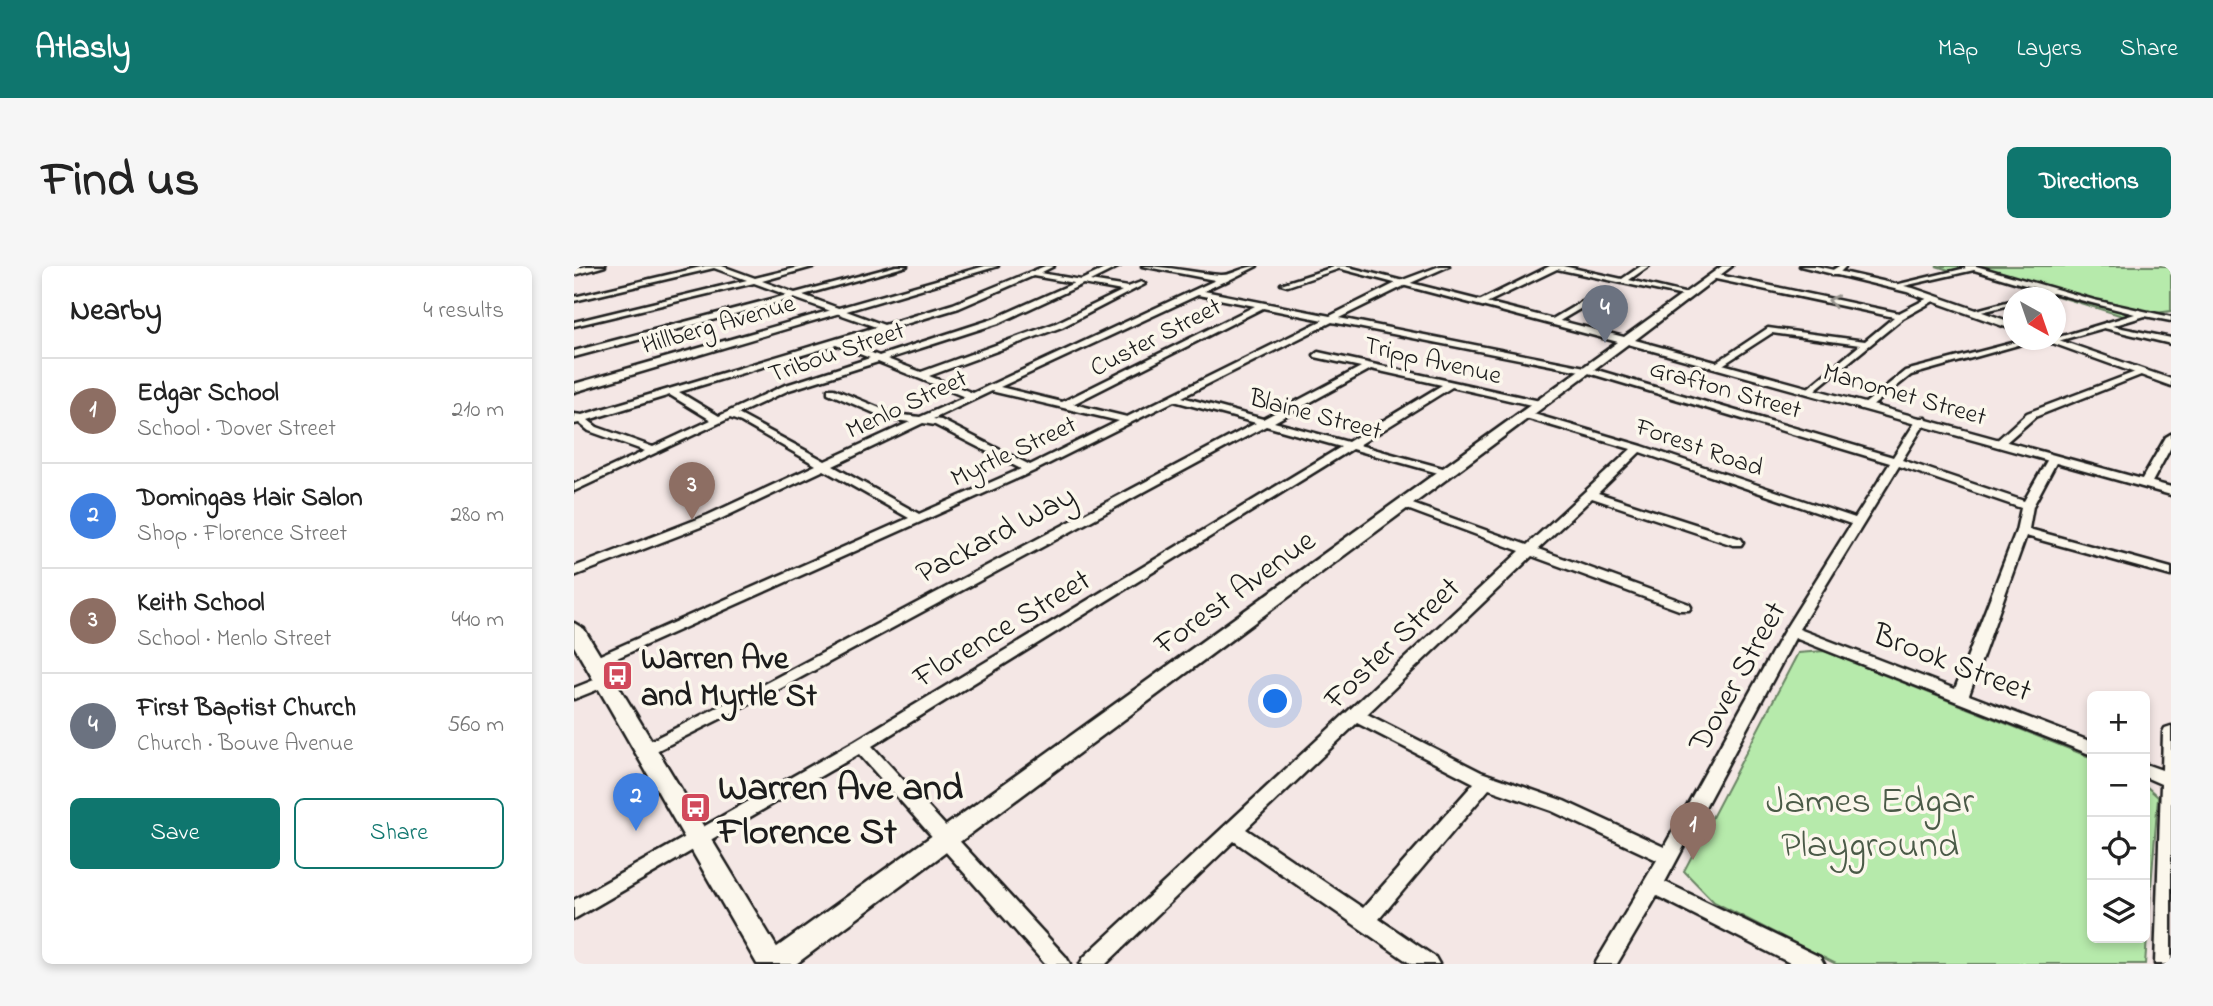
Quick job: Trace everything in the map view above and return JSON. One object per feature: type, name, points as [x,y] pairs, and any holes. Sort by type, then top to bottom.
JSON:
[{"type":"main road","points":[[574,272],[600,266]]},
{"type":"main road","points":[[574,629],[774,964]]},
{"type":"street","points":[[574,299],[714,266],[885,328]]},
{"type":"street","points":[[574,324],[813,266]]},
{"type":"street","points":[[574,354],[904,266]]},
{"type":"street","name":"Hillberg Avenue","points":[[574,388],[994,266]]},
{"type":"street","points":[[575,418],[672,392],[956,306],[1051,266]]},
{"type":"street","name":"Tribou Street","points":[[574,488],[786,388],[996,321],[1117,266]]},
{"type":"street","points":[[1146,266],[1225,279]]},
{"type":"street","name":"Menlo Street","points":[[574,572],[712,518],[916,421],[995,388],[1201,293],[1252,266]]},
{"type":"street","name":"Myrtle Street","points":[[574,694],[599,672],[1030,469],[1331,319],[1446,266]]},
{"type":"street","points":[[1481,302],[1555,266],[1688,295]]},
{"type":"street","points":[[1622,282],[1646,266]]},
{"type":"street","points":[[1804,266],[1895,286],[2003,323]]},
{"type":"street","points":[[1834,273],[1843,266]]},
{"type":"street","points":[[1285,284],[1339,267]]},
{"type":"street","name":"Manomet Street","points":[[1339,267],[1718,364],[2171,491]]},
{"type":"street","points":[[1895,286],[1971,267],[2040,287]]},
{"type":"street","points":[[1721,271],[1900,316]]},
{"type":"street","name":"Forest Avenue","points":[[774,964],[1721,271]]},
{"type":"street","points":[[1033,274],[1130,290]]},
{"type":"street","points":[[922,374],[1059,325],[1142,284]]},
{"type":"street","name":"Grafton Street","points":[[1201,293],[1587,370],[1897,462],[2027,506]]},
{"type":"street","points":[[1553,321],[1603,293]]},
{"type":"street","points":[[2066,294],[2171,319]]},
{"type":"street","points":[[1811,390],[1900,316],[1935,298]]},
{"type":"street","name":"Custer Street","points":[[1065,404],[1263,305]]},
{"type":"street","points":[[1973,312],[2003,305]]},
{"type":"street","points":[[2066,337],[2143,314]]},
{"type":"street","points":[[2105,327],[2171,341]]},
{"type":"street","points":[[1718,364],[1771,330],[1865,343]]},
{"type":"street","points":[[837,342],[972,396]]},
{"type":"street","points":[[2066,345],[2171,383]]},
{"type":"street","points":[[1868,405],[1908,373],[2003,348]]},
{"type":"street","name":"Tripp Avenue","points":[[1318,355],[1451,384],[1533,409]]},
{"type":"street","name":"Packard Way","points":[[646,750],[769,688],[1370,366]]},
{"type":"street","points":[[1999,443],[2031,415],[2141,373]]},
{"type":"street","name":"Florence Street","points":[[574,910],[861,745],[1451,384]]},
{"type":"street","points":[[995,388],[1129,420]]},
{"type":"street","points":[[831,391],[892,417],[937,422],[1030,469]]},
{"type":"street","points":[[672,392],[723,416],[745,420],[919,519]]},
{"type":"street","name":"Blaine Street","points":[[1175,398],[1446,472]]},
{"type":"street","name":"Forest Road","points":[[1533,409],[1638,448],[1859,523]]},
{"type":"street","points":[[575,418],[593,429],[653,450]]},
{"type":"street","name":"Dover Street","points":[[1606,964],[1653,885],[1791,631],[1922,420]]},
{"type":"street","points":[[2145,484],[2171,438]]},
{"type":"street","name":"Foster Street","points":[[1091,964],[1638,448]]},
{"type":"street","points":[[1961,695],[2022,531],[2027,506],[2053,459]]},
{"type":"street","points":[[1590,494],[1737,542]]},
{"type":"street","points":[[1403,504],[1684,607]]},
{"type":"street","points":[[2022,531],[2171,572]]},
{"type":"street","name":"Brook Street","points":[[1791,631],[1961,695],[2087,747]]},
{"type":"street","points":[[1356,715],[1486,781],[1558,806],[1668,857]]},
{"type":"street","points":[[2166,964],[2171,732]]},
{"type":"street","points":[[861,745],[1059,964]]},
{"type":"street","points":[[2150,772],[2170,780]]},
{"type":"street","points":[[1366,920],[1486,781]]},
{"type":"street","points":[[1233,830],[1428,964]]},
{"type":"street","points":[[1653,885],[1812,964]]},
{"type":"green space","points":[[1936,266],[2171,266],[2171,311],[2126,317],[2066,299],[2066,287],[2027,287],[1965,268],[1952,271]]},
{"type":"green space","name":"James Edgar Playground","points":[[1824,651],[2087,756],[2087,943],[2147,943],[2145,964],[1836,964],[1714,902],[1684,871],[1798,653]]},
{"type":"green space","name":"James Edgar Playground","points":[[2150,790],[2158,797],[2150,900]]},
{"type":"place","name":"First Baptist Church","points":[[1605,343]]},
{"type":"place","name":"Keith School","points":[[692,520]]},
{"type":"place","name":"Warren Ave and Myrtle St","points":[[618,675]]},
{"type":"place","name":"Warren Ave and Florence St","points":[[695,808]]},
{"type":"place","name":"Domingas Hair Salon","points":[[636,831]]},
{"type":"place","name":"Edgar School","points":[[1693,860]]}]
